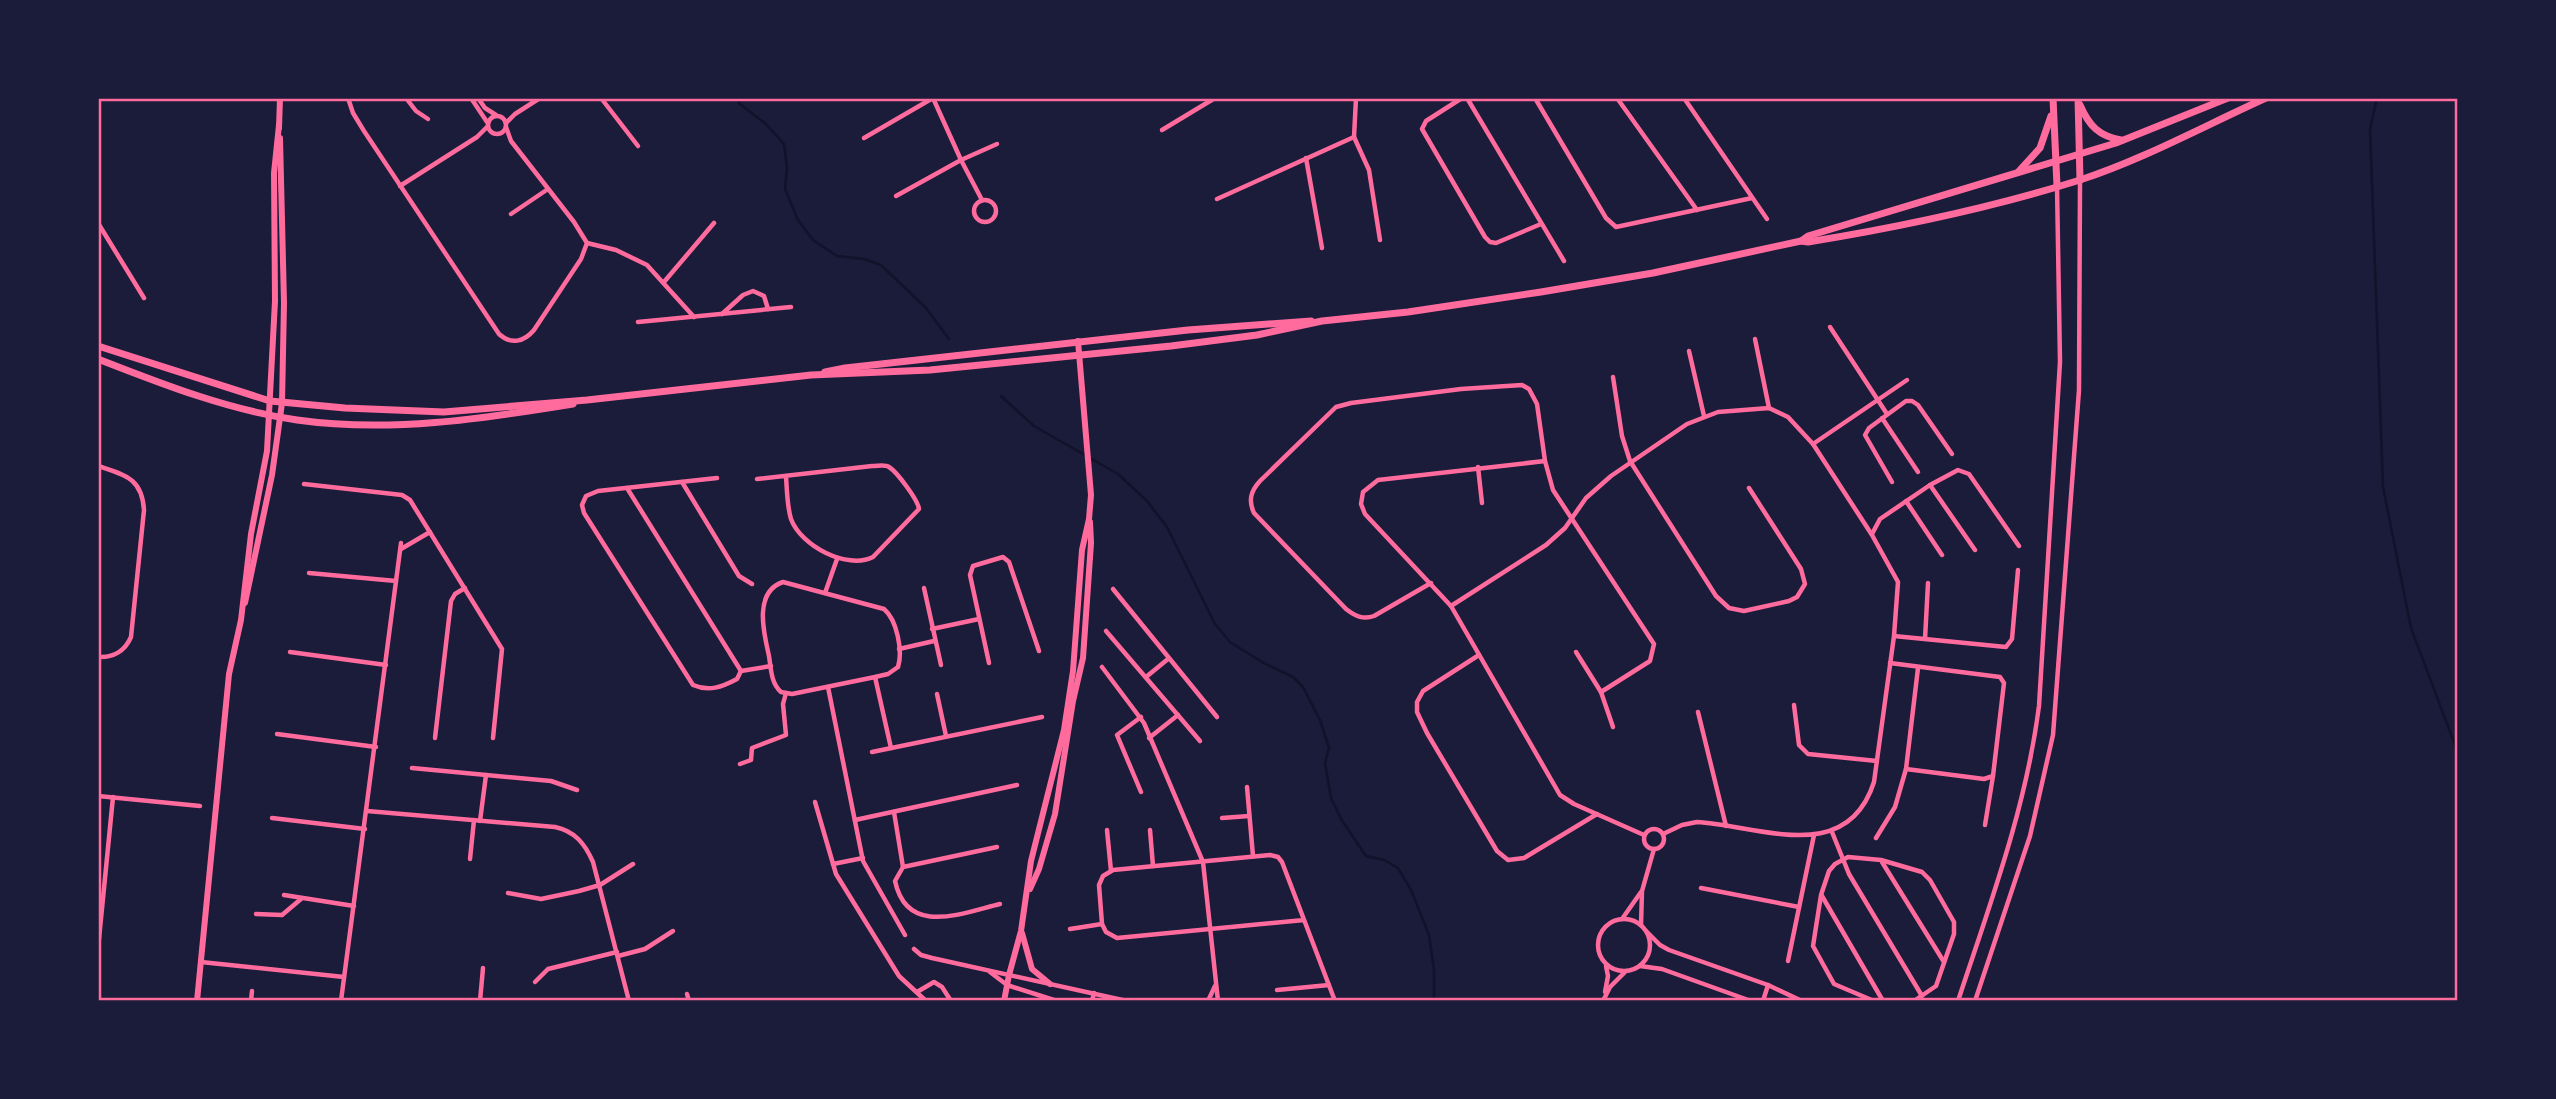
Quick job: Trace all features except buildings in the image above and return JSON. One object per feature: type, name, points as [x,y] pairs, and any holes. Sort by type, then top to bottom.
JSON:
[{"type":"main road","points":[[2053,98],[2057,186]]},
{"type":"main road","points":[[1801,241],[1808,236],[2122,141],[2228,98]]},
{"type":"main road","points":[[811,375],[845,368],[1078,341],[1408,312],[1653,273],[1801,241],[1908,226],[2080,180],[2145,155],[2266,98]]},
{"type":"main road","points":[[2078,100],[2085,117],[2096,131],[2122,141]]},
{"type":"main road","points":[[2078,100],[2080,180]]},
{"type":"main road","points":[[2015,173],[2040,148],[2053,109]]},
{"type":"main road","points":[[98,346],[270,401],[444,412],[587,400],[811,375],[930,370],[1080,357],[1257,335],[1322,321]]},
{"type":"main road","points":[[98,359],[187,393],[269,414],[354,425],[417,425],[565,406],[587,400]]},
{"type":"street","points":[[197,1001],[227,690],[267,452],[275,302],[274,173],[281,98]]},
{"type":"street","points":[[348,98],[353,113],[499,334],[508,341],[519,341],[530,335],[581,259],[587,243],[581,231],[511,141],[506,125],[478,98]]},
{"type":"street","points":[[406,98],[416,111],[428,119]]},
{"type":"street","points":[[471,98],[487,125],[496,134],[511,141]]},
{"type":"street","points":[[477,137],[496,134],[515,114],[540,98]]},
{"type":"street","points":[[601,98],[638,146]]},
{"type":"street","points":[[864,138],[933,98],[982,200]]},
{"type":"street","points":[[1162,130],[1214,98]]},
{"type":"street","points":[[1356,98],[1354,137],[1369,170],[1380,240]]},
{"type":"street","points":[[1541,224],[1496,243],[1490,242],[1422,129],[1426,121],[1464,98],[1564,261]]},
{"type":"street","points":[[1535,98],[1612,225],[1620,227],[1752,198]]},
{"type":"street","points":[[1617,98],[1697,210]]},
{"type":"street","points":[[1684,98],[1767,219]]},
{"type":"street","points":[[400,186],[477,137],[490,118],[515,114]]},
{"type":"street","points":[[242,610],[257,555],[282,403],[283,190],[279,125]]},
{"type":"street","points":[[1217,199],[1354,137]]},
{"type":"street","points":[[896,197],[961,160],[997,144]]},
{"type":"street","points":[[1306,158],[1322,248]]},
{"type":"street","points":[[1975,1001],[2030,836],[2053,735],[2079,390],[2080,180]]},
{"type":"street","points":[[1958,1001],[2017,824],[2035,742],[2060,389],[2057,186]]},
{"type":"street","points":[[512,214],[548,189]]},
{"type":"street","points":[[982,200],[993,202],[996,209],[993,219],[987,222],[979,221],[975,215],[976,204],[982,200]]},
{"type":"street","points":[[98,223],[144,298]]},
{"type":"street","points":[[664,282],[715,223]]},
{"type":"street","points":[[587,243],[642,261],[694,317]]},
{"type":"street","points":[[722,314],[743,295],[754,291],[764,296],[768,310]]},
{"type":"street","points":[[638,323],[791,307]]},
{"type":"street","points":[[1830,327],[1877,400],[1918,472]]},
{"type":"street","points":[[1755,339],[1769,408]]},
{"type":"street","points":[[1004,1001],[1021,931],[1031,861],[1064,730],[1073,671],[1083,543],[1089,519],[1090,472],[1078,341]]},
{"type":"street","points":[[1689,351],[1704,416]]},
{"type":"street","points":[[1614,377],[1622,436],[1630,461],[1716,596],[1729,608],[1744,611],[1789,601],[1797,597],[1805,584],[1801,569],[1749,488]]},
{"type":"street","points":[[1813,444],[1907,380]]},
{"type":"street","points":[[1431,583],[1374,616],[1356,616],[1346,609],[1254,513],[1250,500],[1254,488],[1331,410],[1339,406],[1522,385],[1529,389],[1537,404],[1545,461],[1553,490],[1570,520],[1654,644],[1650,661],[1601,692]]},
{"type":"street","points":[[1892,482],[1865,435],[1869,428],[1906,401],[1915,402],[1952,454]]},
{"type":"street","points":[[1451,606],[1546,545],[1565,528],[1586,498],[1630,461],[1704,416],[1741,408],[1769,408],[1788,416],[1813,444],[1872,535],[1898,582],[1894,636],[1874,782],[1866,801],[1851,820],[1832,832],[1814,835],[1691,823],[1662,834]]},
{"type":"street","points":[[1545,461],[1378,480],[1366,488],[1361,504],[1365,514],[1451,606],[1556,790],[1569,802],[1644,835]]},
{"type":"street","points":[[98,466],[130,478],[143,496],[144,510],[130,640],[122,650],[108,657],[98,657]]},
{"type":"street","points":[[757,479],[786,476],[887,466],[917,501],[919,509],[873,556],[866,559],[837,559],[806,540],[794,524],[790,516],[786,476]]},
{"type":"street","points":[[1478,467],[1482,503]]},
{"type":"street","points":[[1872,535],[1880,519],[1953,471],[1963,470],[1969,474],[2019,546]]},
{"type":"street","points":[[717,478],[598,491],[587,495],[582,502],[584,513],[690,683],[699,688],[719,688],[737,679],[741,671]]},
{"type":"street","points":[[682,482],[739,576],[752,584]]},
{"type":"street","points":[[304,484],[407,497],[499,642],[502,652],[493,738]]},
{"type":"street","points":[[1930,485],[1975,550]]},
{"type":"street","points":[[627,488],[741,671]]},
{"type":"street","points":[[1906,501],[1942,555]]},
{"type":"street","points":[[400,550],[430,532]]},
{"type":"street","points":[[341,1001],[401,543]]},
{"type":"street","points":[[989,663],[970,579],[971,570],[976,565],[1000,557],[1006,558],[1039,651]]},
{"type":"street","points":[[825,593],[837,559]]},
{"type":"street","points":[[1894,636],[2006,648],[2012,639],[2018,570]]},
{"type":"street","points":[[309,573],[396,581]]},
{"type":"street","points":[[783,582],[872,604],[887,611],[899,649],[899,664],[895,670],[828,687],[786,693],[775,685],[762,621],[769,591],[783,582]]},
{"type":"street","points":[[1924,639],[1928,583]]},
{"type":"street","points":[[924,587],[941,665]]},
{"type":"street","points":[[435,738],[451,601],[455,594],[465,588]]},
{"type":"street","points":[[1113,589],[1217,717]]},
{"type":"street","points":[[932,629],[979,619]]},
{"type":"street","points":[[1106,631],[1200,741]]},
{"type":"street","points":[[899,649],[934,641]]},
{"type":"street","points":[[290,652],[386,664]]},
{"type":"street","points":[[1576,652],[1601,692],[1613,727]]},
{"type":"street","points":[[1479,655],[1423,691],[1417,702],[1417,712],[1499,855],[1513,860],[1524,858],[1597,814]]},
{"type":"street","points":[[1146,677],[1168,659]]},
{"type":"street","points":[[1890,663],[2000,677],[2003,680],[2005,686],[1985,825]]},
{"type":"street","points":[[741,671],[771,666]]},
{"type":"street","points":[[1102,667],[1140,717],[1203,862],[1218,1001]]},
{"type":"street","points":[[1875,838],[1895,807],[1906,769],[1918,668]]},
{"type":"street","points":[[875,677],[891,748]]},
{"type":"street","points":[[828,687],[863,858],[868,872],[905,935]]},
{"type":"street","points":[[740,764],[751,761],[752,748],[786,735],[782,704],[786,693]]},
{"type":"street","points":[[937,694],[946,736]]},
{"type":"street","points":[[1794,705],[1799,745],[1808,754],[1877,761]]},
{"type":"street","points":[[1699,712],[1726,826]]},
{"type":"street","points":[[1149,738],[1178,715]]},
{"type":"street","points":[[872,752],[1042,717]]},
{"type":"street","points":[[1140,717],[1116,735],[1141,792]]},
{"type":"street","points":[[277,734],[376,747]]},
{"type":"street","points":[[412,768],[551,781],[577,790]]},
{"type":"street","points":[[1906,769],[1984,779],[1993,776]]},
{"type":"street","points":[[470,859],[486,775]]},
{"type":"street","points":[[855,821],[1017,785]]},
{"type":"street","points":[[1247,787],[1253,856]]},
{"type":"street","points":[[98,796],[200,806]]},
{"type":"street","points":[[98,949],[113,797]]},
{"type":"street","points":[[815,803],[836,874],[899,976],[926,1001]]},
{"type":"street","points":[[367,811],[555,827],[569,832],[581,841],[590,854],[629,1001]]},
{"type":"street","points":[[894,812],[903,867],[895,884],[911,908],[922,917],[937,919],[1000,904]]},
{"type":"street","points":[[1222,818],[1249,816]]},
{"type":"street","points":[[272,818],[365,829]]},
{"type":"street","points":[[1641,925],[1642,891],[1654,849],[1663,843],[1662,834],[1656,829],[1647,831],[1644,835]]},
{"type":"street","points":[[1107,830],[1111,871]]},
{"type":"street","points":[[1150,830],[1153,866]]},
{"type":"street","points":[[1832,832],[1842,859],[1922,996]]},
{"type":"street","points":[[1644,835],[1645,843],[1654,849]]},
{"type":"street","points":[[1788,961],[1814,835]]},
{"type":"street","points":[[903,867],[998,847]]},
{"type":"street","points":[[1304,920],[1121,938],[1110,936],[1102,924],[1099,886],[1103,876],[1111,871],[1273,855],[1280,860],[1304,920],[1335,1001]]},
{"type":"street","points":[[1874,1001],[1834,984],[1814,952],[1813,942],[1821,895],[1829,871],[1842,859],[1856,857],[1881,860],[1915,869],[1930,880],[1954,922],[1954,934],[1936,986],[1914,1001]]},
{"type":"street","points":[[833,864],[863,858]]},
{"type":"street","points":[[1881,860],[1944,962]]},
{"type":"street","points":[[508,894],[544,898],[600,885],[633,864]]},
{"type":"street","points":[[1701,888],[1799,908]]},
{"type":"street","points":[[1622,919],[1642,891]]},
{"type":"street","points":[[285,895],[354,906]]},
{"type":"street","points":[[1821,895],[1883,1001]]},
{"type":"street","points":[[256,914],[282,915],[302,898]]},
{"type":"street","points":[[1603,1000],[1607,985],[1606,964],[1598,949],[1601,932],[1613,921],[1622,919],[1641,925],[1660,945],[1669,950],[1768,985],[1802,1001]]},
{"type":"street","points":[[1070,929],[1102,924]]},
{"type":"street","points":[[535,982],[548,969],[645,949],[673,931]]},
{"type":"street","points":[[1021,931],[1032,970],[1050,984]]},
{"type":"street","points":[[1603,1000],[1610,987],[1626,971],[1645,961],[1650,947],[1647,932]]},
{"type":"street","points":[[914,949],[921,955],[989,972],[1127,1001]]},
{"type":"street","points":[[201,962],[344,977]]},
{"type":"street","points":[[1606,964],[1626,971]]},
{"type":"street","points":[[1639,966],[1662,969],[1751,1001]]},
{"type":"street","points":[[480,1001],[483,968]]},
{"type":"street","points":[[989,972],[1007,985],[1057,1001]]},
{"type":"street","points":[[917,992],[934,982],[942,987],[951,1001]]},
{"type":"street","points":[[1208,1001],[1216,984]]},
{"type":"street","points":[[1277,990],[1329,985]]},
{"type":"street","points":[[1763,1001],[1768,985]]},
{"type":"street","points":[[251,1001],[252,991]]},
{"type":"street","points":[[1092,1001],[1094,993]]},
{"type":"street","points":[[687,994],[689,1001]]},
{"type":"waterway","points":[[736,98],[784,144],[787,168],[785,189],[798,220],[813,240],[837,256],[864,259],[881,265],[926,308],[949,339]]},
{"type":"waterway","points":[[2377,98],[2370,129],[2383,487],[2411,628],[2458,753]]},
{"type":"waterway","points":[[1001,396],[1034,426],[1118,474],[1147,501],[1167,527],[1215,624],[1230,642],[1293,677],[1303,687],[1320,720],[1329,748],[1325,763],[1331,798],[1341,819],[1366,856],[1384,860],[1398,868],[1411,890],[1429,935],[1434,970],[1434,1001]]}]
